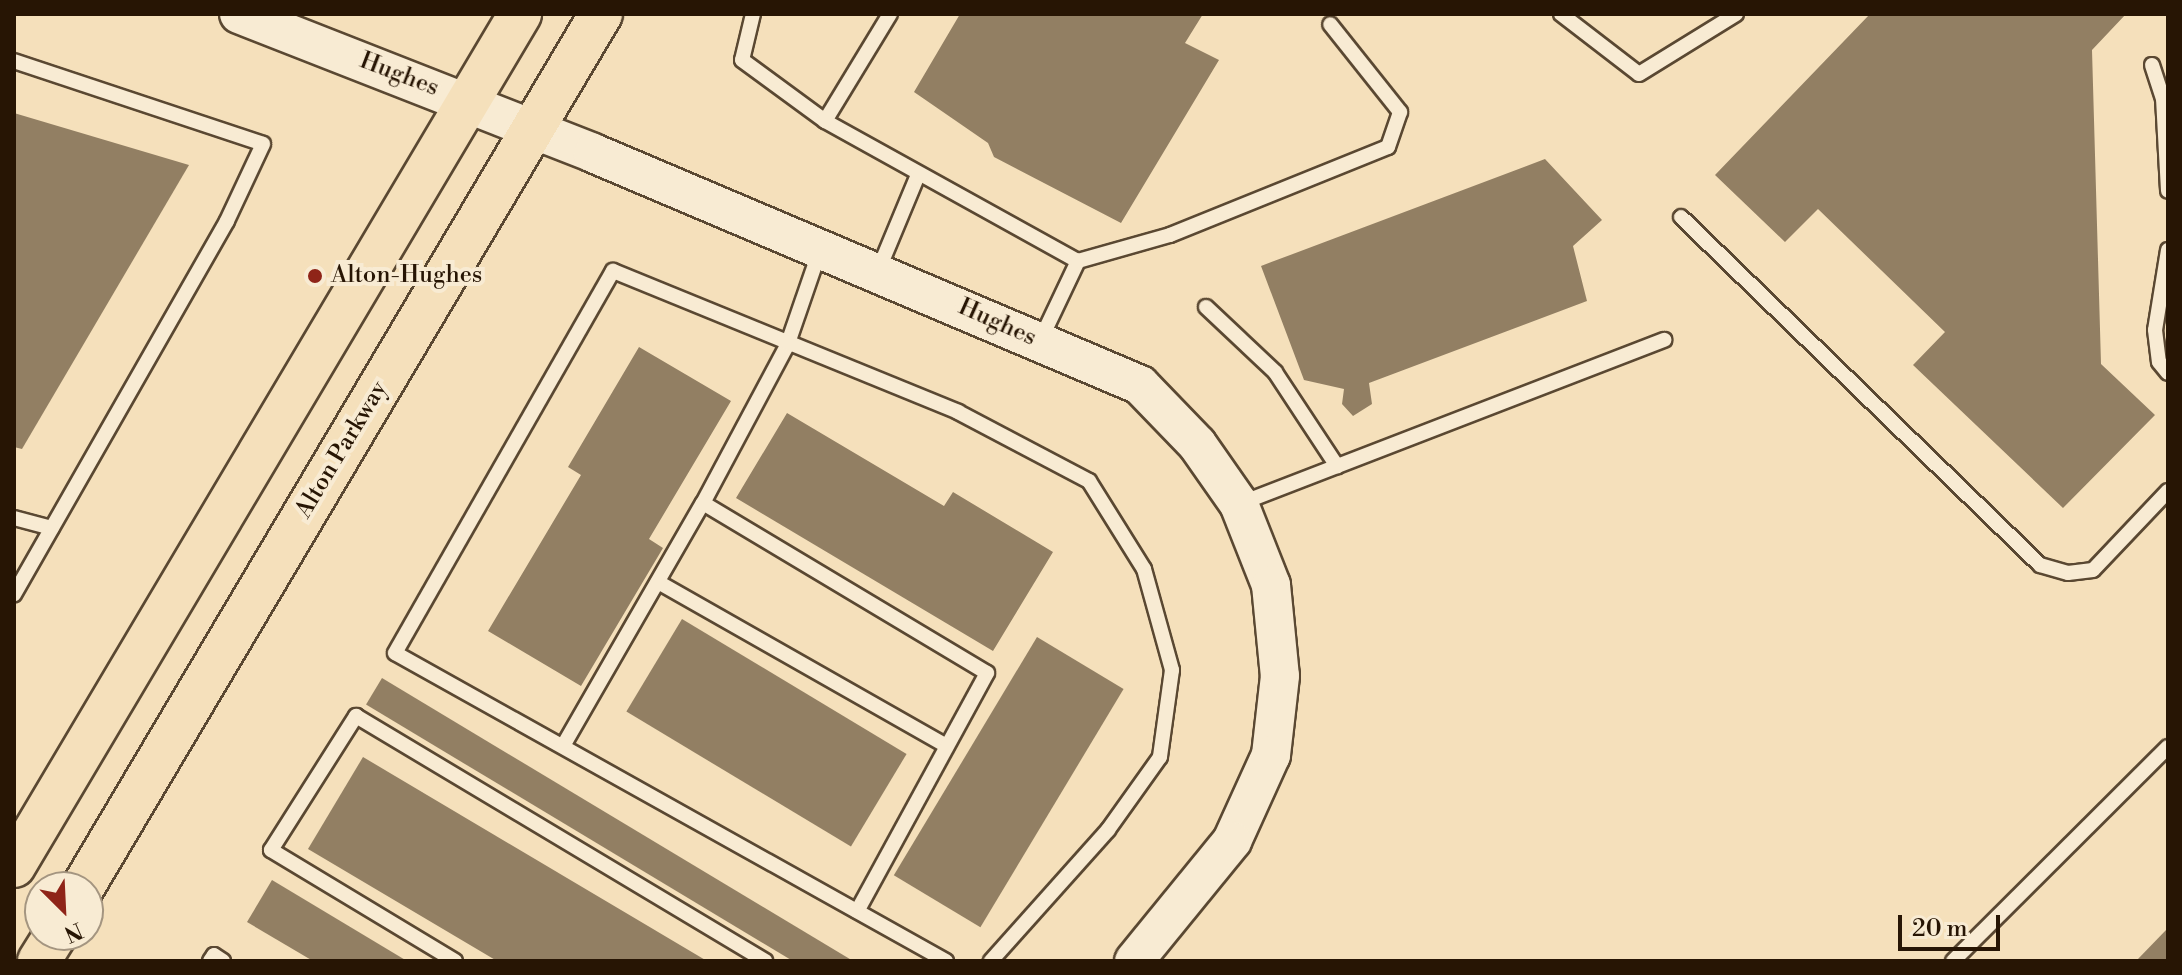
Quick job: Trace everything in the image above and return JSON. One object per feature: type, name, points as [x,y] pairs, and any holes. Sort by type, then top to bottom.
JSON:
[{"type":"main road","points":[[14,866],[520,14]]},
{"type":"main road","name":"Alton Parkway","points":[[92,871],[601,14]]},
{"type":"street","name":"Hughes","points":[[239,14],[468,102],[821,247],[1140,385],[1197,444],[1239,504],[1271,585],[1280,676],[1271,755],[1232,841],[1134,961]]},
{"type":"lane","points":[[753,14],[742,60],[825,121],[1078,261],[1170,235],[1388,147],[1400,112],[1330,24]]},
{"type":"lane","points":[[825,121],[890,14]]},
{"type":"lane","points":[[1561,14],[1639,74],[1736,14]]},
{"type":"lane","points":[[14,61],[263,144],[227,221],[14,595]]},
{"type":"lane","points":[[2152,65],[2163,98],[2168,191]]},
{"type":"lane","points":[[878,271],[918,175]]},
{"type":"lane","points":[[1681,217],[2040,565],[2068,573],[2093,570],[2168,491]]},
{"type":"lane","points":[[563,746],[703,503],[787,346],[821,247]]},
{"type":"lane","points":[[2168,250],[2155,330],[2159,362],[2168,373]]},
{"type":"lane","points":[[1040,342],[1078,261]]},
{"type":"lane","points":[[946,961],[395,653],[613,271],[787,346],[958,412],[1089,481],[1144,569],[1172,670],[1160,757],[1108,830],[991,961]]},
{"type":"lane","points":[[1206,307],[1275,372],[1337,466]]},
{"type":"lane","points":[[1239,504],[1665,340]]},
{"type":"lane","points":[[703,503],[987,673],[857,911]]},
{"type":"lane","points":[[14,518],[52,528]]},
{"type":"lane","points":[[658,582],[947,746]]},
{"type":"lane","points":[[455,961],[271,850],[356,716],[765,961]]},
{"type":"lane","points":[[1953,961],[2168,747]]},
{"type":"lane","points":[[210,961],[214,955],[223,961]]},
{"type":"building","points":[[960,14],[1203,14],[1185,43],[1219,60],[1121,223],[994,157],[988,143],[914,92]]},
{"type":"building","points":[[1870,14],[2126,14],[2092,50],[2101,364],[2155,415],[2063,508],[1913,365],[1945,332],[1818,209],[1785,242],[1715,175]]},
{"type":"building","points":[[14,113],[189,165],[22,449],[14,447]]},
{"type":"building","points":[[1545,159],[1602,220],[1573,246],[1587,301],[1369,383],[1372,404],[1353,416],[1342,404],[1344,389],[1304,380],[1261,266]]},
{"type":"building","points":[[639,347],[731,401],[649,539],[663,548],[581,686],[488,631],[581,475],[568,467]]},
{"type":"building","points":[[787,413],[944,506],[953,492],[1053,552],[993,651],[736,498]]},
{"type":"building","points":[[682,619],[907,754],[851,847],[626,712]]},
{"type":"building","points":[[1037,637],[1124,689],[980,927],[894,875]]},
{"type":"building","points":[[382,678],[853,961],[793,961],[366,705]]},
{"type":"building","points":[[363,757],[707,961],[497,961],[308,849]]},
{"type":"building","points":[[272,880],[407,961],[313,961],[247,922]]},
{"type":"building","points":[[2168,928],[2168,961],[2136,961]]},
{"type":"place","name":"Alton-Hughes","points":[[315,276]]}]
